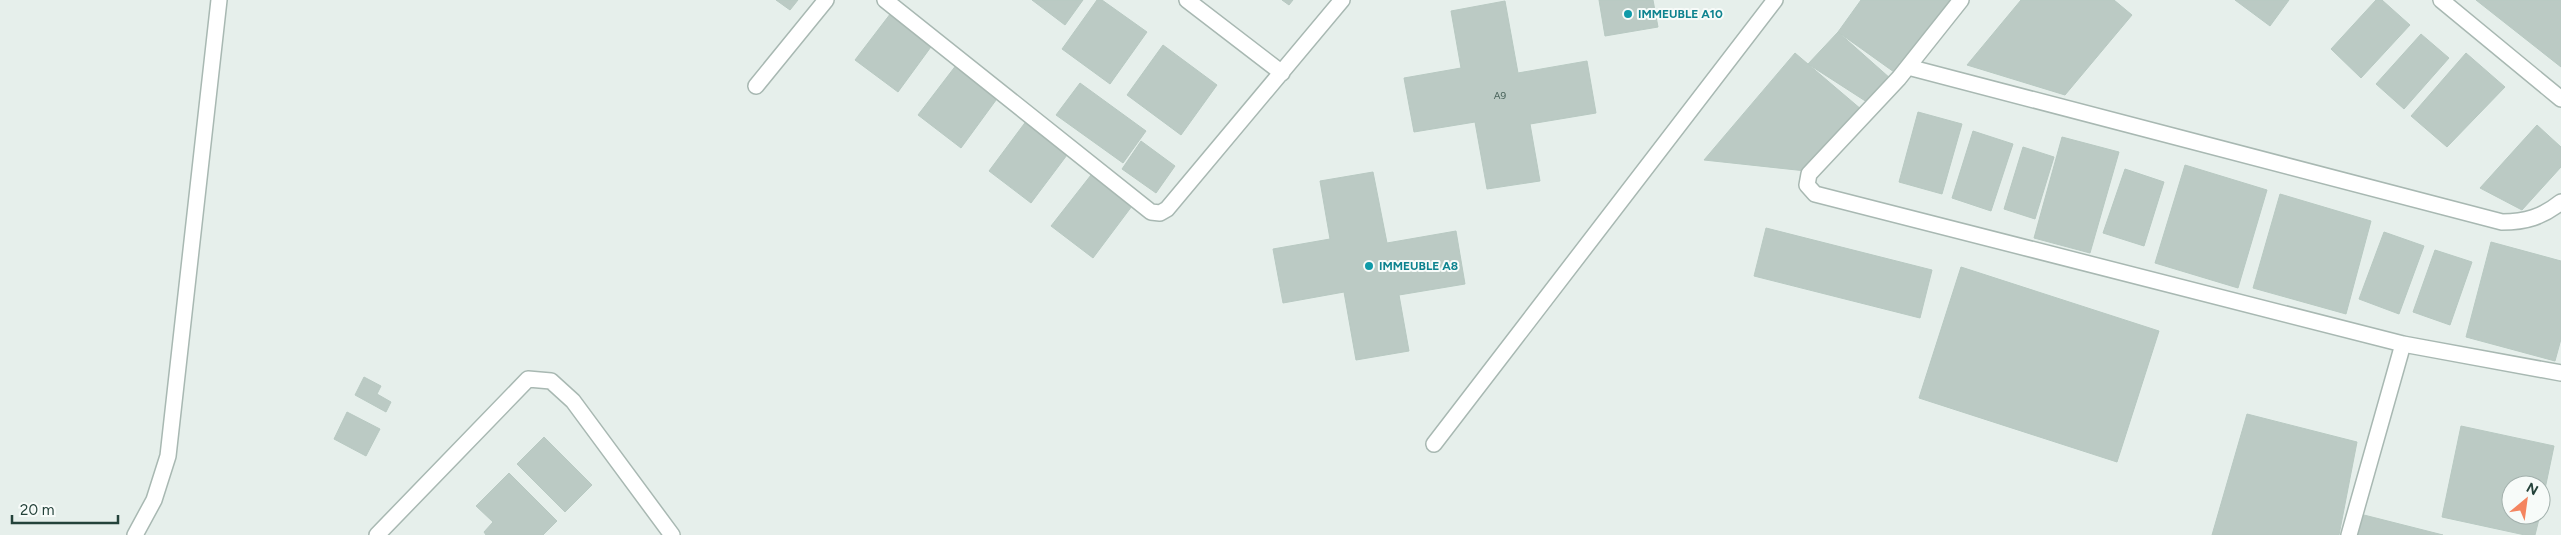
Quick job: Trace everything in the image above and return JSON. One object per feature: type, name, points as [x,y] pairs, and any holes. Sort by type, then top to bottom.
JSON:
[{"type":"street","points":[[135,535],[154,500],[168,456],[219,0]]},
{"type":"street","points":[[756,86],[826,0]]},
{"type":"street","points":[[885,0],[1151,212],[1160,214],[1168,209],[1342,0]]},
{"type":"street","points":[[1187,0],[1282,73]]},
{"type":"street","points":[[1434,444],[1775,0]]},
{"type":"street","points":[[1962,0],[1908,67],[1809,174],[1806,185],[1815,194],[2403,344],[2561,373]]},
{"type":"street","points":[[2441,0],[2561,99]]},
{"type":"street","points":[[1908,67],[2502,222],[2524,222],[2547,213],[2561,202]]},
{"type":"street","points":[[2349,535],[2403,344]]},
{"type":"street","points":[[377,535],[528,379],[551,381],[573,401],[672,535]]},
{"type":"building","points":[[776,0],[798,0],[790,10]]},
{"type":"building","points":[[1032,0],[1083,0],[1065,25]]},
{"type":"building","points":[[1097,0],[1102,0],[1147,32],[1110,84],[1062,49]]},
{"type":"building","points":[[1282,0],[1293,0],[1289,5]]},
{"type":"building","name":"IMMEUBLE A10","points":[[1599,0],[1653,0],[1658,27],[1605,36]]},
{"type":"building","points":[[1861,0],[1956,0],[1894,72],[1838,32]]},
{"type":"building","points":[[2021,0],[2114,0],[2132,15],[2065,95],[1967,65]]},
{"type":"building","points":[[2235,0],[2289,0],[2270,26]]},
{"type":"building","points":[[2376,0],[2382,0],[2410,25],[2361,78],[2331,49]]},
{"type":"building","points":[[2476,0],[2561,0],[2561,67]]},
{"type":"building","points":[[1505,1],[1518,73],[1587,61],[1596,113],[1530,124],[1540,181],[1487,189],[1475,122],[1414,132],[1404,78],[1461,68],[1451,11]]},
{"type":"building","points":[[894,9],[936,40],[898,92],[855,60]]},
{"type":"building","points":[[1838,32],[1891,79],[1870,104],[1808,64]]},
{"type":"building","points":[[2421,34],[2449,58],[2404,109],[2376,84]]},
{"type":"building","points":[[1163,45],[1217,85],[1181,135],[1127,95]]},
{"type":"building","points":[[1795,53],[1862,110],[1806,171],[1704,160]]},
{"type":"building","points":[[2466,53],[2505,87],[2447,147],[2411,116]]},
{"type":"building","points":[[957,64],[999,96],[961,148],[918,115]]},
{"type":"building","points":[[1080,83],[1146,131],[1123,163],[1056,115]]},
{"type":"building","points":[[1918,112],[1962,124],[1942,194],[1899,182]]},
{"type":"building","points":[[1027,120],[1070,151],[1031,203],[989,171]]},
{"type":"building","points":[[2537,125],[2561,147],[2561,167],[2522,210],[2480,188]]},
{"type":"building","points":[[1973,131],[2013,144],[1991,211],[1952,198]]},
{"type":"building","points":[[2062,137],[2119,152],[2090,253],[2034,238]]},
{"type":"building","points":[[1141,141],[1175,166],[1156,193],[1122,169]]},
{"type":"building","points":[[2023,147],[2054,157],[2035,219],[2004,209]]},
{"type":"building","points":[[2185,165],[2267,190],[2238,288],[2155,263]]},
{"type":"building","points":[[2125,169],[2164,182],[2144,246],[2103,233]]},
{"type":"building","name":"IMMEUBLE A8","points":[[1373,172],[1387,243],[1456,231],[1465,284],[1399,295],[1409,351],[1356,360],[1344,292],[1283,303],[1273,249],[1330,239],[1320,181]]},
{"type":"building","points":[[1091,175],[1132,206],[1093,258],[1051,226]]},
{"type":"building","points":[[2280,194],[2371,221],[2346,314],[2253,288]]},
{"type":"building","points":[[1766,228],[1932,270],[1920,318],[1754,276]]},
{"type":"building","points":[[2384,232],[2424,246],[2399,314],[2359,299]]},
{"type":"building","points":[[2491,242],[2561,261],[2561,339],[2555,361],[2466,337]]},
{"type":"building","points":[[2435,250],[2472,262],[2450,325],[2413,312]]},
{"type":"building","points":[[1961,267],[2159,331],[2117,462],[1919,398]]},
{"type":"building","points":[[364,377],[381,386],[377,394],[391,402],[386,412],[355,395]]},
{"type":"building","points":[[347,412],[380,429],[366,456],[334,439]]},
{"type":"building","points":[[2247,414],[2357,442],[2339,535],[2212,535]]},
{"type":"building","points":[[2461,426],[2554,446],[2548,475],[2501,475],[2501,525],[2538,525],[2535,535],[2525,535],[2442,517]]},
{"type":"building","points":[[544,437],[592,485],[565,512],[517,464]]},
{"type":"building","points":[[509,473],[557,521],[543,535],[486,535],[484,532],[493,522],[476,506]]},
{"type":"building","points":[[2360,514],[2443,535],[2355,535]]},
{"type":"place","name":"IMMEUBLE A10","points":[[1628,14]]},
{"type":"place","name":"IMMEUBLE A8","points":[[1369,266]]}]
